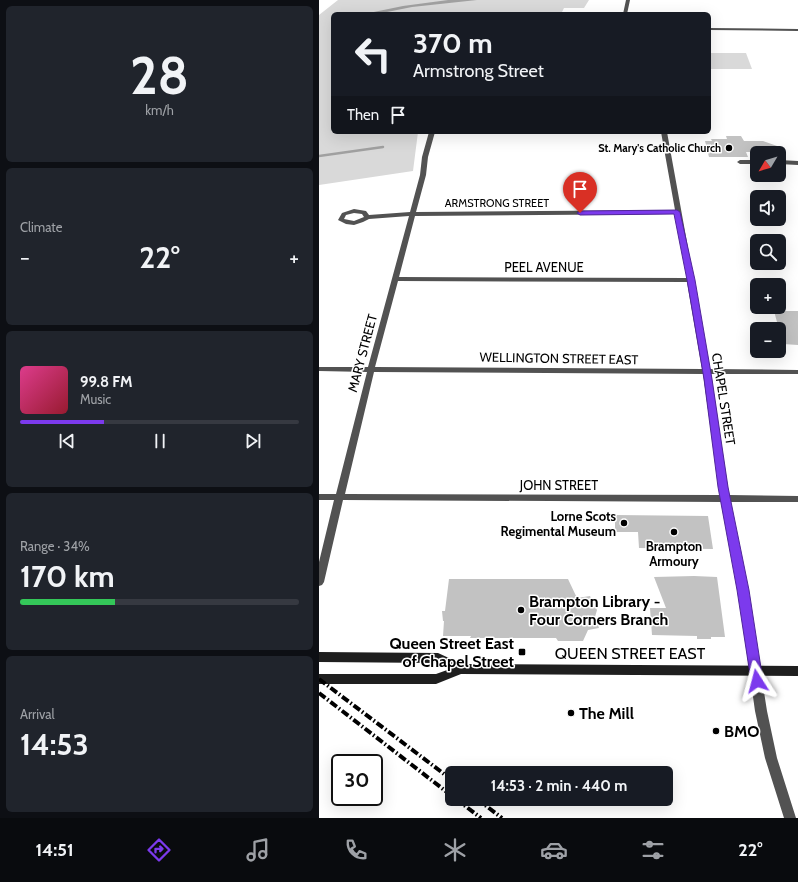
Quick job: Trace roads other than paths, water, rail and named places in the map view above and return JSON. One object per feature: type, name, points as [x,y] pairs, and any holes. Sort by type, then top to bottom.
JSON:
[{"type":"main road","name":"QUEEN STREET EAST","points":[[319,657],[438,658],[461,669]]},
{"type":"main road","name":"QUEEN STREET EAST","points":[[319,679],[436,679],[461,669],[798,670]]},
{"type":"street","points":[[625,12],[628,0]]},
{"type":"street","points":[[711,29],[798,30]]},
{"type":"street","name":"MARY STREET","points":[[319,582],[371,369],[413,214],[432,134]]},
{"type":"street","name":"CHAPEL STREET","points":[[664,134],[677,212],[691,280],[707,372],[725,498],[743,590],[761,711],[771,758],[790,818]]},
{"type":"street","points":[[740,162],[750,162]]},
{"type":"street","points":[[786,162],[798,163]]},
{"type":"street","name":"ARMSTRONG STREET","points":[[367,217],[413,214],[677,212]]},
{"type":"street","name":"PEEL AVENUE","points":[[396,278],[691,280]]},
{"type":"street","name":"WELLINGTON STREET EAST","points":[[319,369],[798,372]]},
{"type":"street","name":"JOHN STREET","points":[[319,497],[798,499]]},
{"type":"waterway","points":[[319,156],[383,147]]},
{"type":"railway","points":[[319,679],[445,775]]},
{"type":"railway","points":[[319,693],[445,791]]},
{"type":"railway","points":[[465,806],[481,818]]},
{"type":"railway","points":[[486,806],[502,818]]},
{"type":"place","name":"St. Mary's Catholic Church","points":[[729,148]]},
{"type":"place","name":"Lorne Scots Regimental Museum","points":[[624,523]]},
{"type":"place","name":"Brampton Armoury","points":[[674,532]]},
{"type":"place","name":"Brampton Library - Four Corners Branch","points":[[521,610]]},
{"type":"place","name":"Queen Street East of Chapel Street","points":[[522,652]]},
{"type":"place","name":"The Mill","points":[[571,713]]},
{"type":"place","name":"BMO","points":[[716,731]]}]
